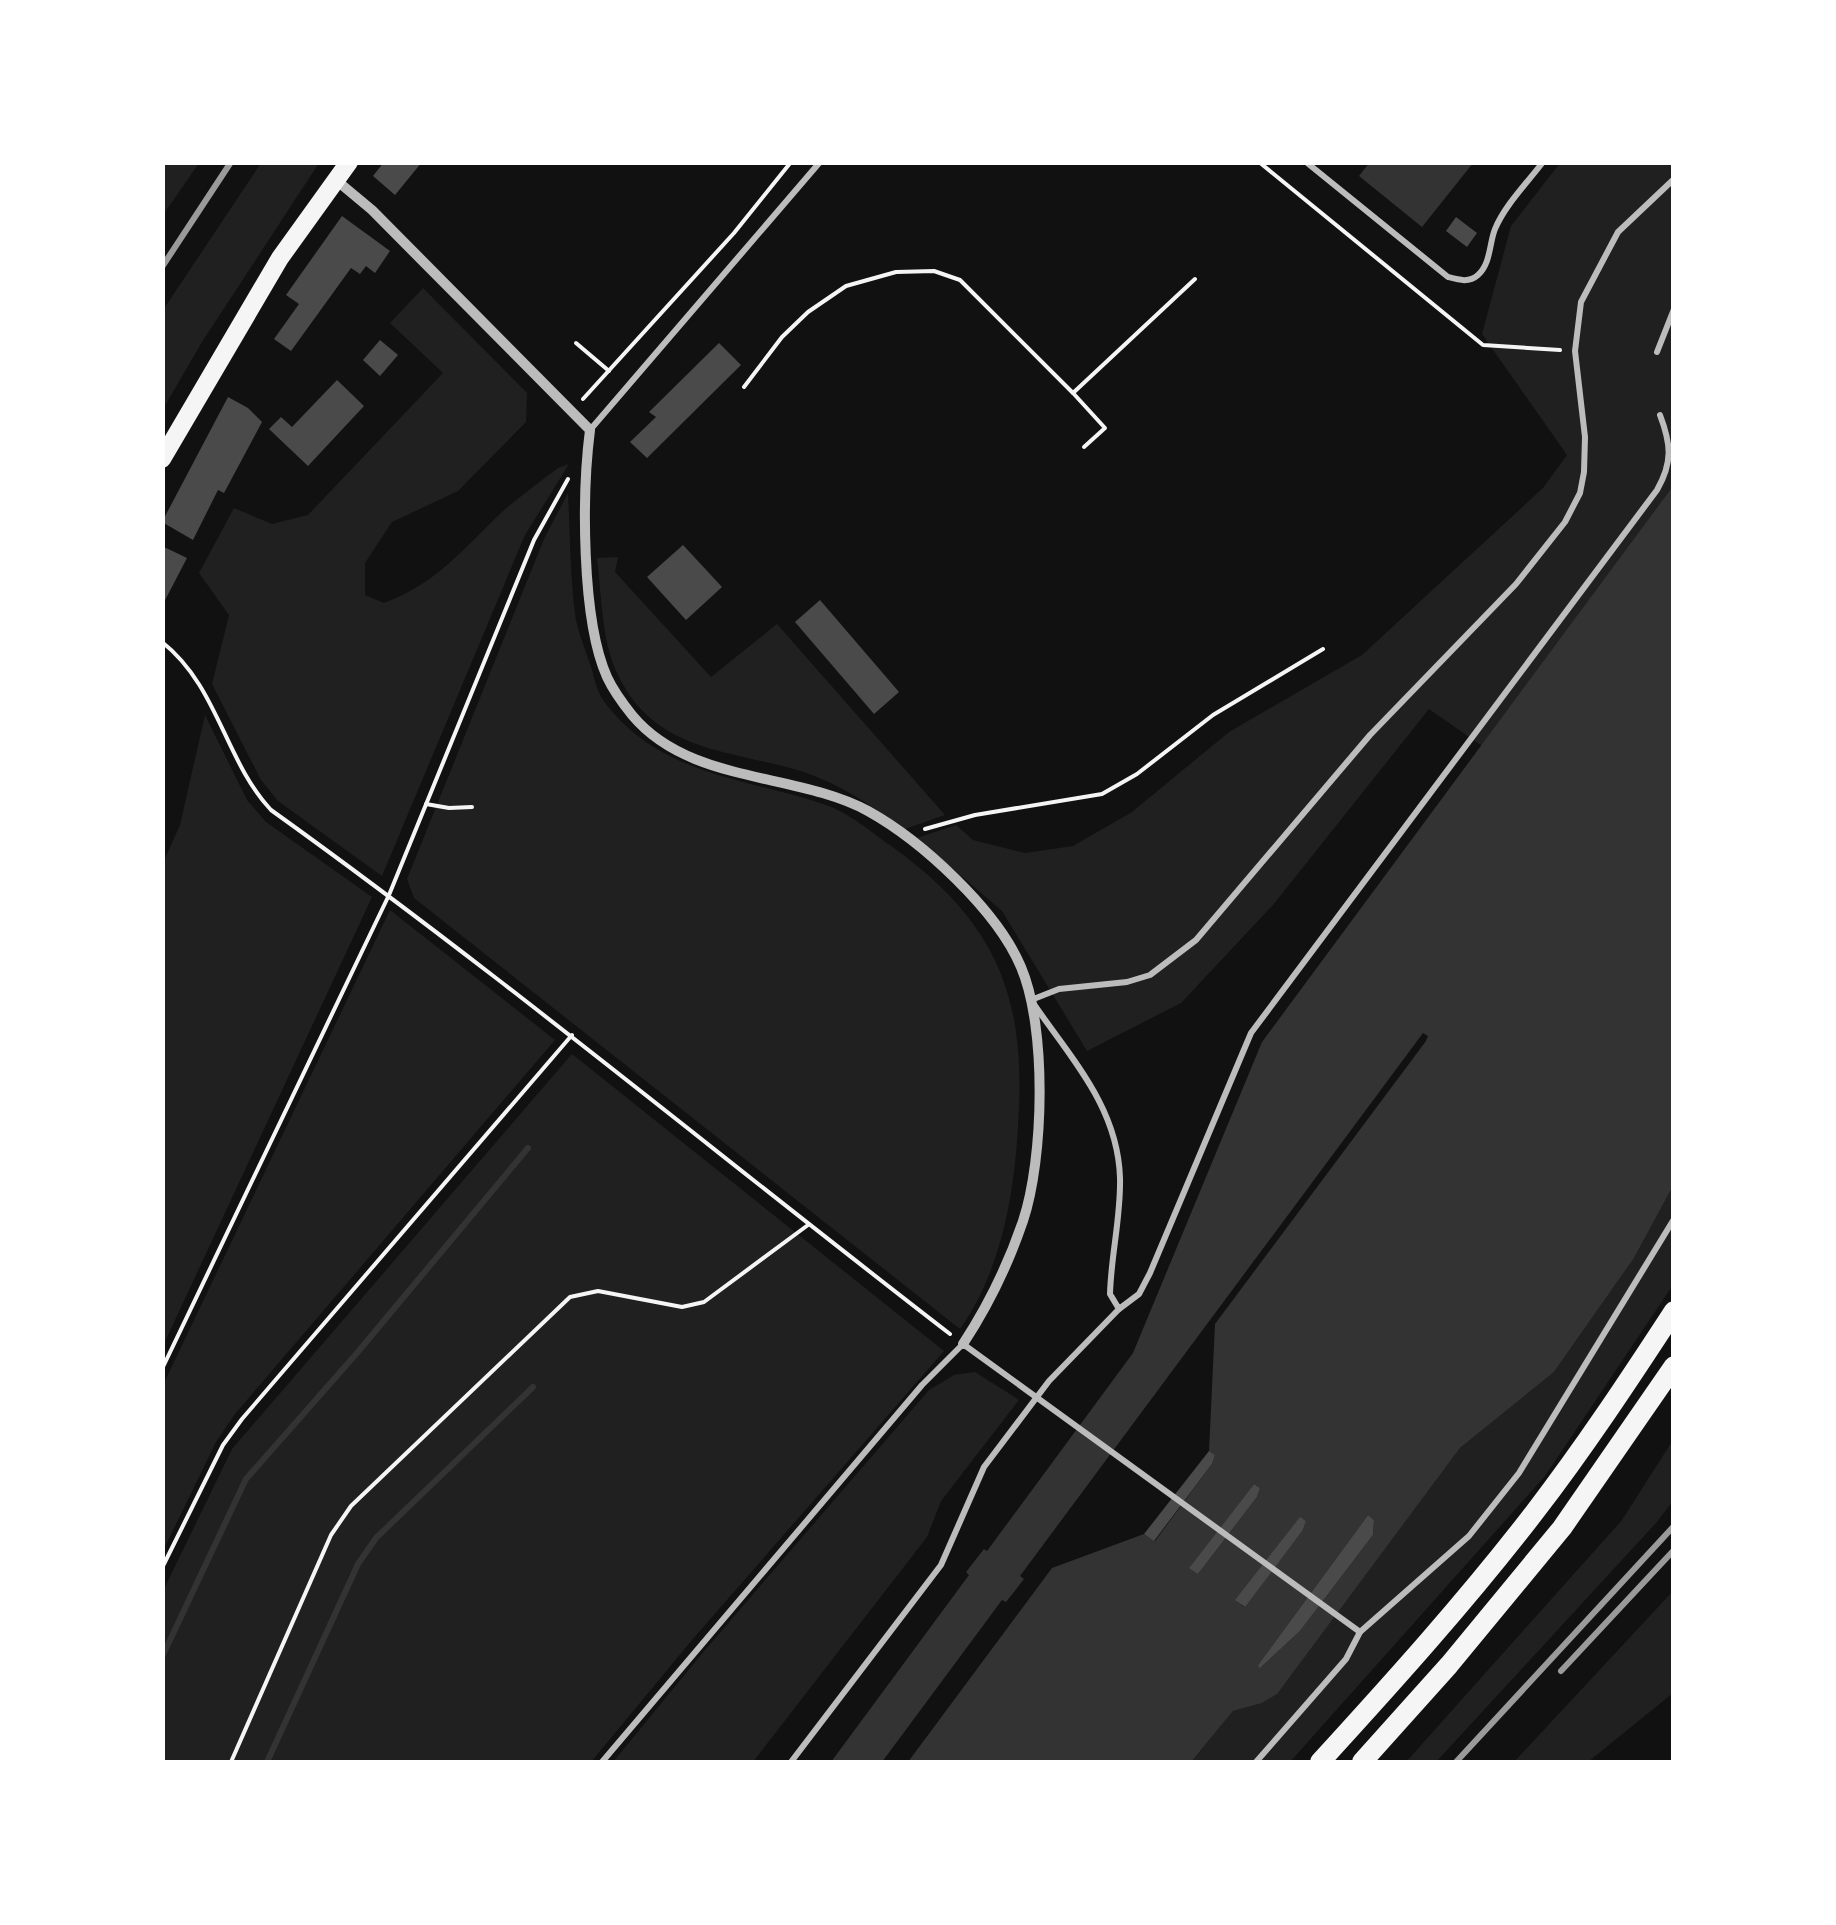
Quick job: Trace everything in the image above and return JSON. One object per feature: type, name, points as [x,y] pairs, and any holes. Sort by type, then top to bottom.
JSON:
[{"type":"highway","points":[[1320,1762],[1424,1647],[1535,1512],[1674,1311]]},
{"type":"highway","points":[[1362,1762],[1449,1665],[1562,1528],[1674,1366]]},
{"type":"main road","points":[[162,459],[280,258],[349,162]]},
{"type":"street","points":[[336,180],[372,210],[590,430],[584,478],[594,630],[608,678],[634,717],[668,746],[708,762],[819,790],[870,812],[960,884],[994,923],[1020,965],[1032,1000],[1038,1048],[1035,1152],[1024,1219],[988,1307],[963,1344]]},
{"type":"lane","points":[[590,430],[820,162]]},
{"type":"lane","points":[[1306,162],[1448,277],[1466,281],[1486,265],[1504,212],[1543,162]]},
{"type":"lane","points":[[1119,1308],[1110,1294],[1120,1175],[1111,1126],[1097,1091],[1032,1000],[1060,988],[1127,982],[1150,975],[1196,940],[1370,735],[1516,584],[1565,522],[1580,494],[1584,472],[1585,437],[1575,351],[1581,302],[1618,232],[1674,179]]},
{"type":"lane","points":[[1658,352],[1674,309]]},
{"type":"lane","points":[[791,1762],[941,1566],[984,1467],[1049,1381],[1119,1308],[1139,1294],[1252,1034],[1657,490],[1669,470],[1670,443],[1660,416]]},
{"type":"lane","points":[[1256,1762],[1346,1659],[1360,1632],[1468,1536],[1519,1472],[1674,1218]]},
{"type":"lane","points":[[602,1762],[922,1384],[963,1344],[1360,1632]]},
{"type":"path","points":[[572,411],[734,232],[791,162]]},
{"type":"path","points":[[1260,162],[1483,344],[1575,351]]},
{"type":"path","points":[[744,387],[782,337],[808,312],[846,286],[896,272],[934,271],[960,280],[1105,428],[1084,447]]},
{"type":"path","points":[[1073,393],[1195,279]]},
{"type":"path","points":[[576,343],[609,371]]},
{"type":"path","points":[[162,1369],[389,895],[534,540],[570,473]]},
{"type":"path","points":[[162,642],[186,662],[211,701],[256,794],[272,810],[572,1035],[963,1344]]},
{"type":"path","points":[[902,836],[975,815],[1102,794],[1137,774],[1214,715],[1322,649]]},
{"type":"path","points":[[426,804],[472,807]]},
{"type":"path","points":[[162,1568],[223,1445],[242,1419],[572,1035]]},
{"type":"path","points":[[231,1762],[331,1535],[351,1506],[570,1297],[598,1291],[682,1307],[704,1302],[808,1224]]},
{"type":"shaded area","points":[[1370,162],[1473,163],[1422,227],[1359,176]]},
{"type":"shaded area","points":[[162,163],[199,163],[163,215]]},
{"type":"shaded area","points":[[261,163],[319,163],[163,409],[163,310]]},
{"type":"shaded area","points":[[1560,163],[1673,163],[1673,486],[1482,746],[1429,709],[1273,905],[1181,1003],[1087,1051],[1002,911],[917,838],[956,825],[973,840],[1025,853],[1073,846],[1132,812],[1229,732],[1362,655],[1543,488],[1567,455],[1482,334],[1511,226]]},
{"type":"shaded area","points":[[423,288],[527,393],[526,422],[458,491],[392,522],[365,563],[365,595],[384,603],[419,586],[516,500],[569,464],[525,535],[382,876],[278,801],[261,780],[212,684],[229,615],[199,573],[234,508],[272,524],[308,515],[443,373],[390,323]]},
{"type":"shaded area","points":[[1673,486],[1673,1186],[1634,1258],[1554,1372],[1460,1448],[1277,1694],[1233,1711],[1191,1762],[908,1762],[1052,1568],[1144,1534],[1155,1541],[1212,1464],[1215,1455],[1209,1451],[1215,1324],[1426,1041],[1428,1036],[1423,1033],[1020,1576],[1024,1579],[1006,1602],[1002,1600],[882,1762],[831,1762],[969,1575],[966,1572],[984,1549],[987,1551],[1133,1353],[1262,1042]],"holes":[[[1254,1484],[1260,1488],[1257,1497],[1198,1574],[1190,1567]],[[1368,1515],[1374,1520],[1373,1535],[1300,1631],[1259,1669],[1258,1665]],[[1300,1518],[1306,1521],[1244,1607],[1236,1600]]]},
{"type":"shaded area","points":[[568,493],[577,626],[601,696],[625,725],[675,759],[823,804],[851,817],[927,874],[955,901],[994,959],[1007,991],[1019,1064],[1015,1164],[998,1251],[960,1329],[414,898],[407,879],[544,539]]},
{"type":"shaded area","points":[[618,557],[615,572],[711,677],[777,624],[945,815],[905,829],[821,779],[694,743],[652,720],[620,679],[606,636],[597,558]]},
{"type":"shaded area","points":[[205,715],[247,800],[266,822],[372,897],[163,1346],[163,863],[180,825]]},
{"type":"shaded area","points":[[390,910],[555,1040],[235,1414],[216,1442],[163,1551],[163,1385]]},
{"type":"shaded area","points":[[572,1054],[944,1351],[591,1762],[163,1762],[162,1593],[232,1449]]},
{"type":"shaded area","points":[[1673,1186],[1673,1285],[1545,1476],[1290,1762],[1191,1762],[1233,1711],[1262,1703],[1277,1693],[1460,1448],[1554,1372],[1634,1258]]},
{"type":"shaded area","points":[[975,1372],[1019,1400],[941,1501],[927,1537],[753,1762],[613,1762],[929,1390],[954,1375]]},
{"type":"shaded area","points":[[1673,1440],[1673,1501],[1656,1523],[1436,1762],[1406,1762],[1622,1520]]},
{"type":"shaded area","points":[[1673,1591],[1673,1693],[1588,1762],[1514,1762]]},
{"type":"building","points":[[384,162],[422,162],[395,195],[373,176]]},
{"type":"building","points":[[342,216],[390,251],[375,273],[366,266],[360,274],[351,268],[291,351],[274,339],[299,304],[286,295]]},
{"type":"building","points":[[1456,217],[1477,233],[1467,247],[1446,231]]},
{"type":"building","points":[[380,340],[398,355],[380,376],[363,360]]},
{"type":"building","points":[[719,343],[741,365],[647,458],[630,442],[656,417],[649,412]]},
{"type":"building","points":[[337,380],[364,406],[308,466],[269,429],[281,417],[292,427]]},
{"type":"building","points":[[228,397],[262,422],[224,493],[218,490],[193,540],[162,522]]},
{"type":"building","points":[[683,545],[722,587],[686,620],[647,577]]},
{"type":"building","points":[[162,546],[187,558],[162,606]]},
{"type":"building","points":[[820,600],[899,692],[874,714],[795,622]]},
{"type":"building","points":[[1209,1451],[1215,1455],[1212,1464],[1154,1541],[1144,1534]]},
{"type":"building","points":[[1254,1484],[1260,1488],[1257,1497],[1198,1574],[1189,1568]]},
{"type":"building","points":[[1368,1515],[1374,1520],[1373,1535],[1300,1631],[1259,1669],[1258,1665]]},
{"type":"building","points":[[1300,1517],[1306,1521],[1303,1530],[1245,1607],[1235,1600]]},
{"type":"waterway","points":[[162,1657],[246,1479],[528,1148]]},
{"type":"waterway","points":[[267,1762],[358,1564],[376,1538],[533,1387]]},
{"type":"railway","points":[[162,267],[231,162]]},
{"type":"railway","points":[[1456,1762],[1674,1526]]},
{"type":"railway","points":[[1561,1671],[1674,1550]]}]
